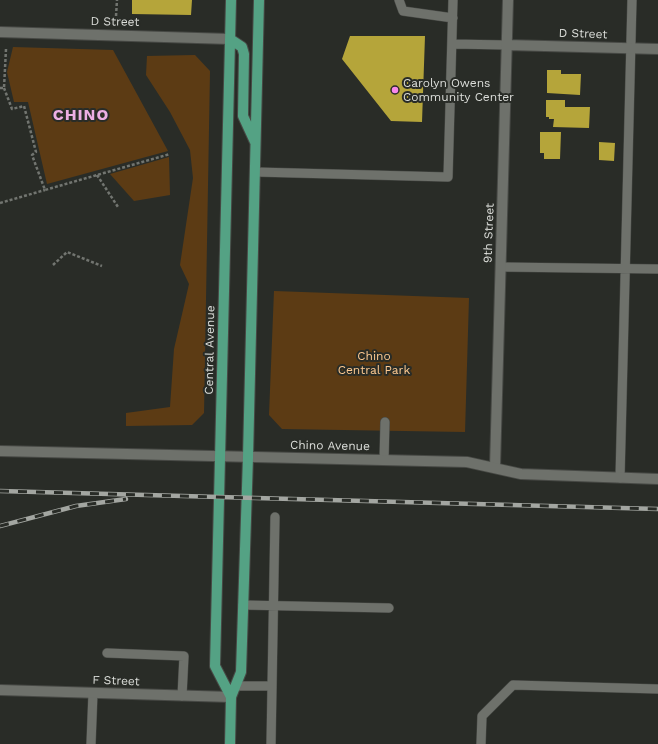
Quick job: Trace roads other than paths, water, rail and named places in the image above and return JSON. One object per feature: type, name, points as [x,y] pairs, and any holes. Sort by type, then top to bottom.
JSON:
[{"type":"main road","name":"Central Avenue","points":[[231,0],[215,666],[231,697]]},
{"type":"main road","name":"Central Avenue","points":[[230,744],[231,697],[241,672],[256,172],[259,0]]},
{"type":"main road","points":[[230,39],[242,47],[244,54],[243,116],[256,144]]},
{"type":"street","name":"9th Street","points":[[495,467],[508,0]]},
{"type":"street","name":"D Street","points":[[0,32],[230,39]]},
{"type":"street","name":"D Street","points":[[507,45],[658,49]]},
{"type":"street","name":"Chino Avenue","points":[[0,451],[467,462],[521,474],[658,479]]},
{"type":"street","name":"F Street","points":[[0,690],[231,697]]},
{"type":"lane","points":[[399,0],[403,11],[453,18]]},
{"type":"lane","points":[[256,172],[448,176],[453,0]]},
{"type":"lane","points":[[620,478],[624,268],[632,0]]},
{"type":"lane","points":[[452,44],[507,45]]},
{"type":"lane","points":[[501,267],[658,269]]},
{"type":"lane","points":[[384,460],[385,422]]},
{"type":"lane","points":[[270,744],[275,517]]},
{"type":"lane","points":[[243,605],[389,608]]},
{"type":"lane","points":[[106,653],[184,656],[182,696]]},
{"type":"lane","points":[[481,744],[482,716],[513,685],[658,689]]},
{"type":"lane","points":[[236,686],[272,686]]},
{"type":"lane","points":[[91,744],[93,693]]},
{"type":"railway","points":[[0,491],[658,509]]},
{"type":"railway","points":[[0,526],[76,506],[126,499]]},
{"type":"place","name":"Carolyn Owens Community Center","points":[[395,90]]},
{"type":"district","name":"CHINO","points":[[81,115]]},
{"type":"park label","name":"Chino Central Park","points":[[374,363]]}]
